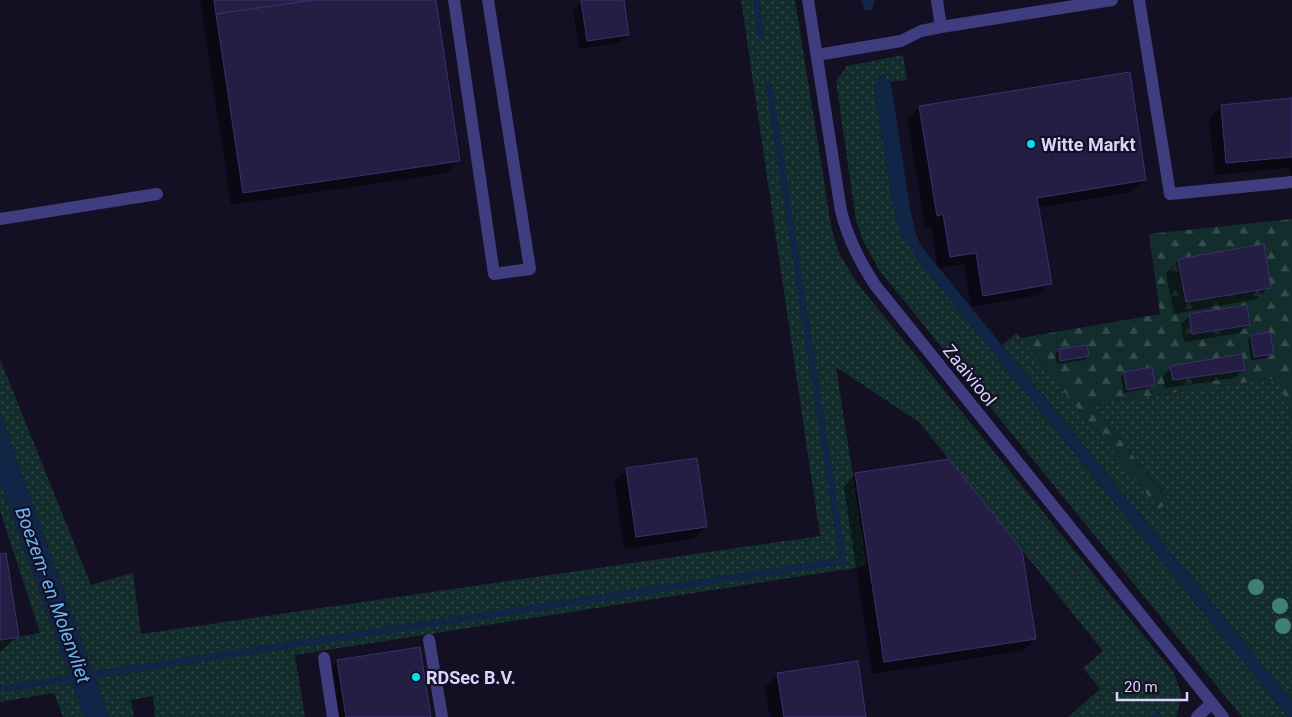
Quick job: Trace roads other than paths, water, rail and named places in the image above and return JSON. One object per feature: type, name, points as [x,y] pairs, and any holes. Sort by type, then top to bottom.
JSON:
[{"type":"street","points":[[454,0],[494,274],[530,269],[488,0]]},
{"type":"street","name":"Zaaiviool","points":[[808,0],[841,211],[848,238],[858,260],[875,285],[1224,717]]},
{"type":"street","points":[[937,0],[941,27]]},
{"type":"street","points":[[817,54],[901,41],[921,31],[941,27],[1112,0]]},
{"type":"street","points":[[1139,0],[1170,194],[1292,182]]},
{"type":"street","points":[[0,220],[157,194]]},
{"type":"street","points":[[429,640],[442,717]]},
{"type":"street","points":[[324,658],[334,717]]},
{"type":"street","points":[[1196,717],[1212,703]]},
{"type":"water","points":[[861,0],[875,0],[872,10],[865,10]]},
{"type":"water","points":[[884,76],[891,84],[910,208],[915,231],[921,246],[1292,701],[1292,717],[1288,717],[915,256],[904,239],[895,217],[874,87],[877,78]]},
{"type":"water","name":"Boezem- en Molenvliet","points":[[0,413],[109,717],[84,717],[0,482]]},
{"type":"waterway","points":[[756,0],[761,35]]},
{"type":"waterway","name":"Boezem- en Molenvliet","points":[[0,689],[843,561],[769,86]]},
{"type":"waterway","points":[[1153,717],[1157,714]]},
{"type":"place","name":"Witte Markt","points":[[1031,144]]},
{"type":"place","name":"RDSec B.V.","points":[[416,677]]}]
